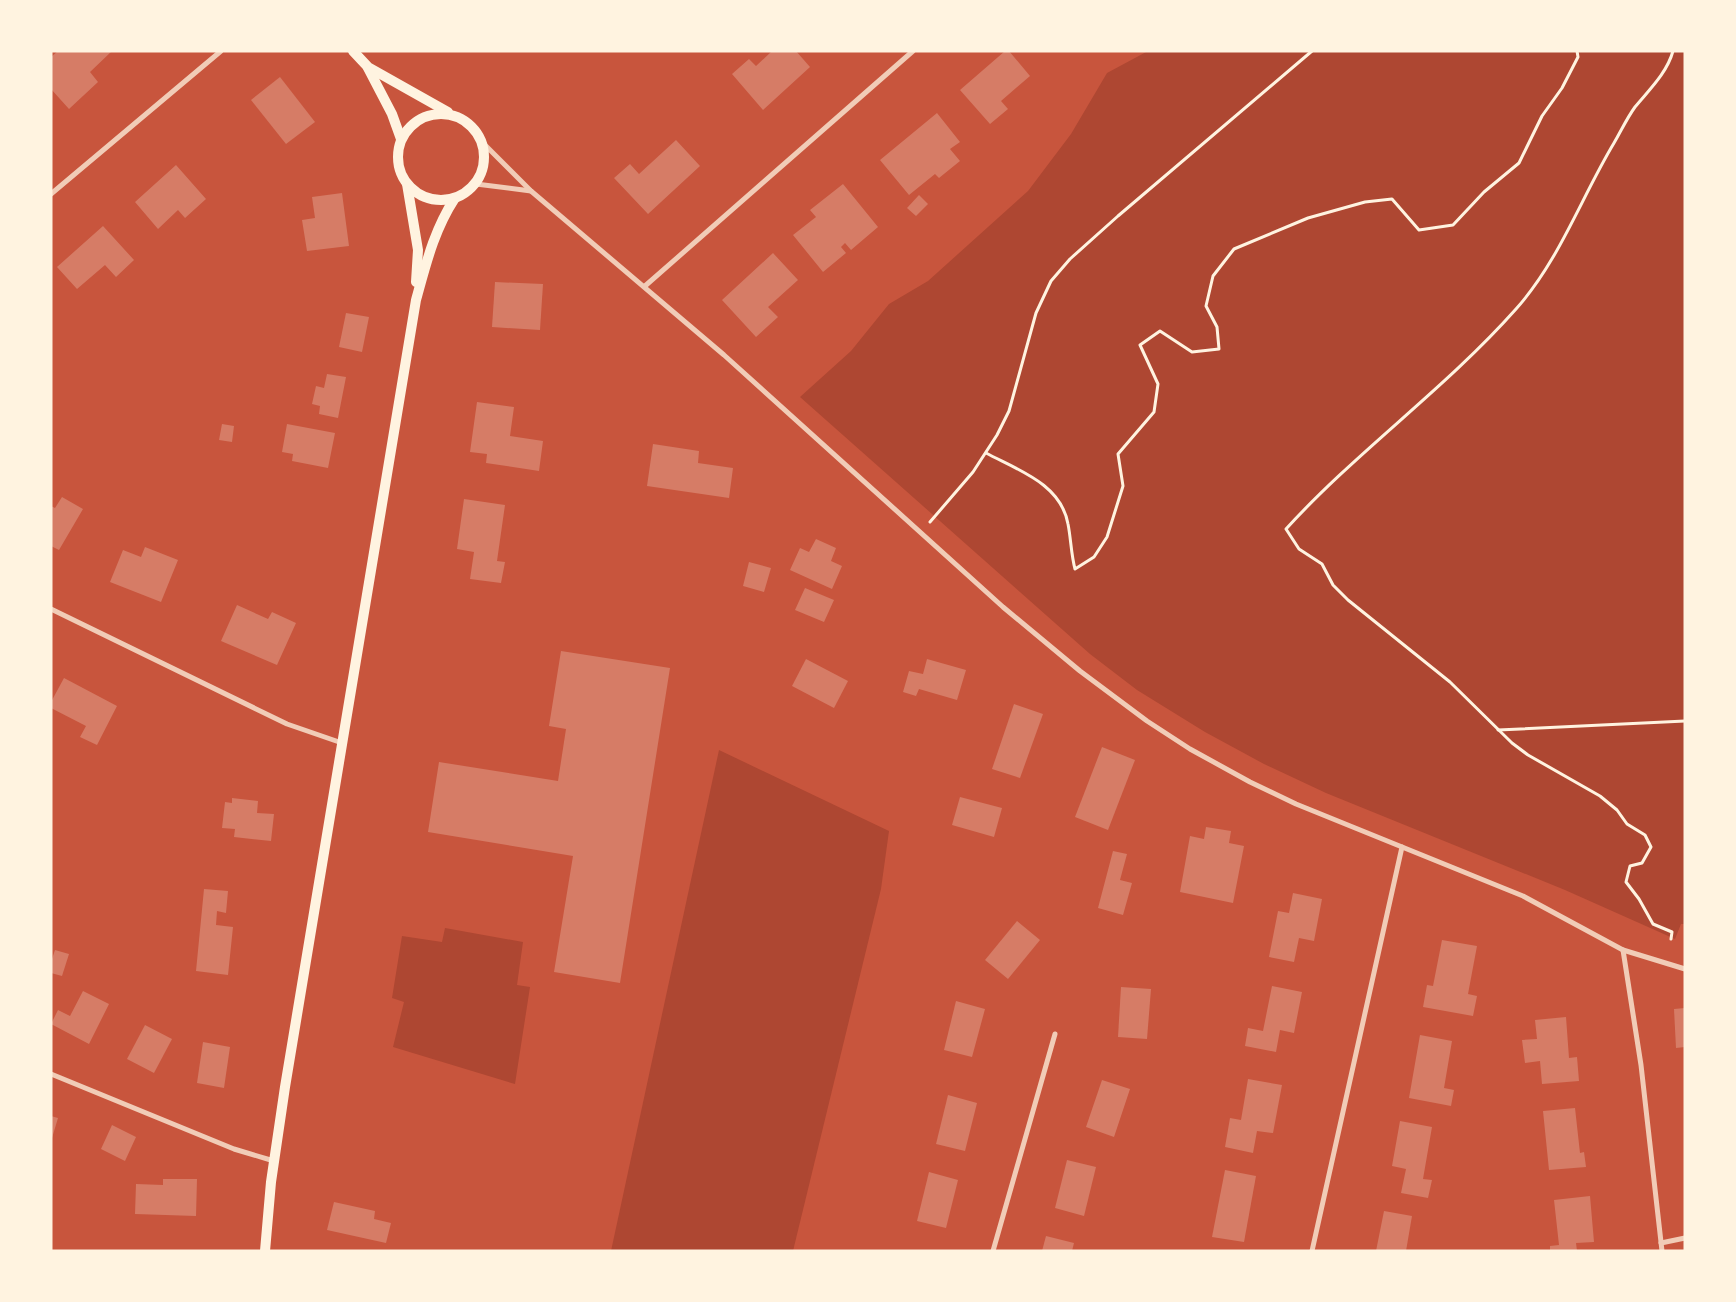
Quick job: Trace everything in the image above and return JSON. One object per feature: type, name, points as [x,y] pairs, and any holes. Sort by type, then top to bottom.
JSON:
[{"type":"main road","points":[[353,51],[368,67],[392,114],[401,139]]},
{"type":"main road","points":[[368,67],[466,120],[476,130],[483,143],[485,157],[482,172],[476,184],[466,193],[455,198],[442,200],[428,198],[407,184]]},
{"type":"main road","points":[[265,1251],[274,1161],[416,300],[418,250],[407,184],[398,162],[401,139],[408,128],[428,115],[452,114]]},
{"type":"main road","points":[[416,300],[442,218],[455,198]]},
{"type":"street","points":[[51,194],[221,51]]},
{"type":"street","points":[[645,286],[913,51]]},
{"type":"street","points":[[483,143],[531,191],[645,286],[1011,613],[1080,671],[1147,721],[1190,749],[1250,782],[1331,818],[1523,896],[1624,950],[1685,969]]},
{"type":"street","points":[[476,184],[531,191]]},
{"type":"street","points":[[51,609],[287,724],[342,743]]},
{"type":"street","points":[[1312,1251],[1402,847]]},
{"type":"street","points":[[1624,950],[1638,1039],[1662,1251]]},
{"type":"street","points":[[994,1251],[1055,1034]]},
{"type":"street","points":[[51,1074],[234,1149],[274,1161]]},
{"type":"street","points":[[1661,1243],[1685,1238]]},
{"type":"path","points":[[922,532],[986,453],[1009,411],[1036,313],[1051,281],[1070,259],[1118,216],[1312,51]]},
{"type":"path","points":[[986,453],[1032,476],[1054,493],[1068,522],[1070,549],[1075,569],[1094,557],[1107,537],[1123,486],[1118,454],[1154,412],[1158,384],[1140,344],[1160,330],[1192,352],[1219,349],[1217,327],[1206,306],[1212,276],[1234,249],[1308,218],[1365,202],[1392,199],[1419,230],[1453,225],[1484,192],[1520,163],[1542,116],[1562,88],[1578,57],[1577,51]]},
{"type":"path","points":[[1671,939],[1672,932],[1653,924],[1639,899],[1626,882],[1630,866],[1642,863],[1651,847],[1646,835],[1627,824],[1617,810],[1600,796],[1528,755],[1497,730],[1455,686],[1348,600],[1333,585],[1322,564],[1299,549],[1286,529],[1366,450],[1462,364],[1516,308],[1551,260],[1610,149],[1634,108],[1650,90],[1670,61],[1673,51]]},
{"type":"path","points":[[1497,730],[1685,721]]},
{"type":"shaded area","points":[[1148,51],[1685,51],[1685,924],[1681,924],[1675,939],[1565,890],[1326,793],[1264,764],[1205,732],[1137,690],[1090,654],[800,397],[851,351],[889,304],[928,281],[1028,191],[1071,134],[1107,73]]},
{"type":"shaded area","points":[[719,750],[889,831],[881,889],[793,1251],[611,1251]]},
{"type":"shaded area","points":[[445,928],[523,942],[517,985],[530,987],[515,1084],[393,1047],[404,1002],[392,998],[402,936],[442,942]]},
{"type":"building","points":[[58,51],[112,51],[90,72],[98,82],[69,109],[51,89],[51,57]]},
{"type":"building","points":[[772,51],[796,51],[810,67],[763,110],[732,74],[749,59],[756,66]]},
{"type":"building","points":[[1005,51],[1009,51],[1030,76],[1001,101],[1008,109],[990,124],[960,90]]},
{"type":"building","points":[[280,77],[315,122],[286,144],[251,100]]},
{"type":"building","points":[[937,113],[960,142],[950,149],[960,161],[939,178],[935,174],[909,195],[880,160]]},
{"type":"building","points":[[676,140],[700,166],[648,214],[614,178],[630,164],[639,174]]},
{"type":"building","points":[[176,165],[206,199],[185,218],[178,210],[158,229],[135,202]]},
{"type":"building","points":[[843,184],[878,227],[851,250],[845,243],[841,247],[846,253],[823,272],[793,235],[816,217],[810,210]]},
{"type":"building","points":[[342,193],[349,246],[307,251],[302,220],[315,218],[312,197]]},
{"type":"building","points":[[919,195],[928,204],[916,216],[907,208]]},
{"type":"building","points":[[103,226],[134,260],[116,277],[105,265],[77,289],[57,267]]},
{"type":"building","points":[[773,253],[798,280],[768,307],[778,317],[756,337],[722,300]]},
{"type":"building","points":[[495,282],[543,284],[540,330],[492,327]]},
{"type":"building","points":[[346,313],[369,317],[362,352],[339,347]]},
{"type":"building","points":[[327,374],[346,377],[338,418],[319,414],[320,406],[312,404],[316,386],[324,388]]},
{"type":"building","points":[[477,402],[514,407],[510,436],[543,441],[539,471],[486,463],[487,454],[470,452]]},
{"type":"building","points":[[222,424],[234,426],[232,442],[219,440]]},
{"type":"building","points":[[287,424],[335,433],[328,468],[292,461],[293,454],[282,452]]},
{"type":"building","points":[[653,444],[699,451],[698,463],[733,468],[729,498],[647,486]]},
{"type":"building","points":[[62,497],[83,509],[59,550],[51,546],[51,506],[55,508]]},
{"type":"building","points":[[464,499],[505,505],[497,561],[505,562],[501,583],[470,579],[474,552],[457,549]]},
{"type":"building","points":[[816,539],[836,548],[831,561],[842,566],[832,589],[790,570],[800,548],[809,552]]},
{"type":"building","points":[[145,547],[178,560],[161,602],[110,582],[123,550],[141,557]]},
{"type":"building","points":[[749,562],[771,568],[764,592],[743,586]]},
{"type":"building","points":[[805,588],[834,600],[824,622],[795,610]]},
{"type":"building","points":[[237,605],[268,619],[272,612],[296,623],[277,665],[221,641]]},
{"type":"building","points":[[561,651],[670,668],[620,983],[554,972],[573,856],[428,832],[439,762],[558,781],[566,729],[549,726]]},
{"type":"building","points":[[806,659],[848,681],[834,708],[792,686]]},
{"type":"building","points":[[927,659],[966,670],[957,700],[919,689],[916,696],[903,692],[909,671],[923,674]]},
{"type":"building","points":[[64,678],[117,706],[97,745],[80,737],[86,726],[51,708],[51,702]]},
{"type":"building","points":[[1014,704],[1043,714],[1020,778],[992,769]]},
{"type":"building","points":[[1102,747],[1135,760],[1108,830],[1075,817]]},
{"type":"building","points":[[960,797],[1002,808],[994,837],[952,825]]},
{"type":"building","points":[[232,798],[258,801],[257,813],[274,814],[271,841],[234,837],[235,829],[222,828],[225,802],[232,803]]},
{"type":"building","points":[[1206,827],[1231,831],[1229,843],[1244,846],[1233,903],[1180,892],[1190,836],[1204,839]]},
{"type":"building","points":[[1113,851],[1127,854],[1120,880],[1132,883],[1123,915],[1098,908]]},
{"type":"building","points":[[204,889],[228,891],[226,913],[217,911],[216,925],[233,927],[228,975],[196,971]]},
{"type":"building","points":[[1293,893],[1322,899],[1314,941],[1299,938],[1294,962],[1269,957],[1278,911],[1289,913]]},
{"type":"building","points":[[1017,921],[1040,940],[1008,979],[985,960]]},
{"type":"building","points":[[1442,940],[1477,946],[1468,994],[1477,996],[1473,1016],[1423,1007],[1427,985],[1433,986]]},
{"type":"building","points":[[55,950],[69,954],[62,976],[51,973],[51,962]]},
{"type":"building","points":[[1272,986],[1302,992],[1294,1033],[1280,1030],[1276,1052],[1245,1046],[1248,1028],[1263,1031]]},
{"type":"building","points":[[1121,987],[1151,989],[1147,1039],[1118,1037]]},
{"type":"building","points":[[83,991],[109,1004],[89,1044],[51,1024],[58,1010],[70,1016]]},
{"type":"building","points":[[956,1001],[985,1009],[972,1057],[944,1050]]},
{"type":"building","points":[[1685,1008],[1685,1047],[1676,1048],[1674,1009]]},
{"type":"building","points":[[1566,1017],[1569,1058],[1577,1057],[1579,1081],[1542,1084],[1540,1061],[1525,1063],[1522,1040],[1537,1039],[1535,1020]]},
{"type":"building","points":[[145,1025],[172,1039],[154,1073],[127,1059]]},
{"type":"building","points":[[1420,1035],[1452,1041],[1444,1088],[1454,1090],[1451,1106],[1409,1098]]},
{"type":"building","points":[[203,1042],[230,1047],[224,1088],[197,1083]]},
{"type":"building","points":[[1248,1079],[1282,1085],[1273,1133],[1257,1131],[1253,1153],[1225,1147],[1230,1118],[1241,1120]]},
{"type":"building","points":[[1102,1080],[1130,1089],[1114,1137],[1086,1127]]},
{"type":"building","points":[[948,1095],[977,1103],[965,1151],[936,1144]]},
{"type":"building","points":[[1575,1108],[1580,1153],[1584,1152],[1586,1167],[1549,1170],[1543,1111]]},
{"type":"building","points":[[51,1116],[58,1118],[52,1138],[51,1138]]},
{"type":"building","points":[[1400,1121],[1432,1127],[1423,1179],[1432,1180],[1428,1198],[1401,1193],[1406,1169],[1392,1166]]},
{"type":"building","points":[[112,1125],[136,1137],[125,1161],[101,1149]]},
{"type":"building","points":[[1067,1160],[1096,1167],[1084,1216],[1055,1208]]},
{"type":"building","points":[[1225,1170],[1256,1176],[1244,1242],[1212,1237]]},
{"type":"building","points":[[929,1172],[958,1180],[946,1228],[917,1221]]},
{"type":"building","points":[[163,1179],[197,1179],[196,1216],[135,1214],[136,1184],[163,1185]]},
{"type":"building","points":[[1590,1196],[1594,1242],[1576,1243],[1577,1251],[1550,1251],[1550,1246],[1559,1245],[1554,1200]]},
{"type":"building","points":[[334,1202],[375,1211],[374,1219],[391,1223],[386,1243],[327,1230]]},
{"type":"building","points":[[1384,1211],[1412,1216],[1406,1251],[1376,1251]]},
{"type":"building","points":[[1046,1236],[1074,1243],[1072,1251],[1042,1251]]}]
